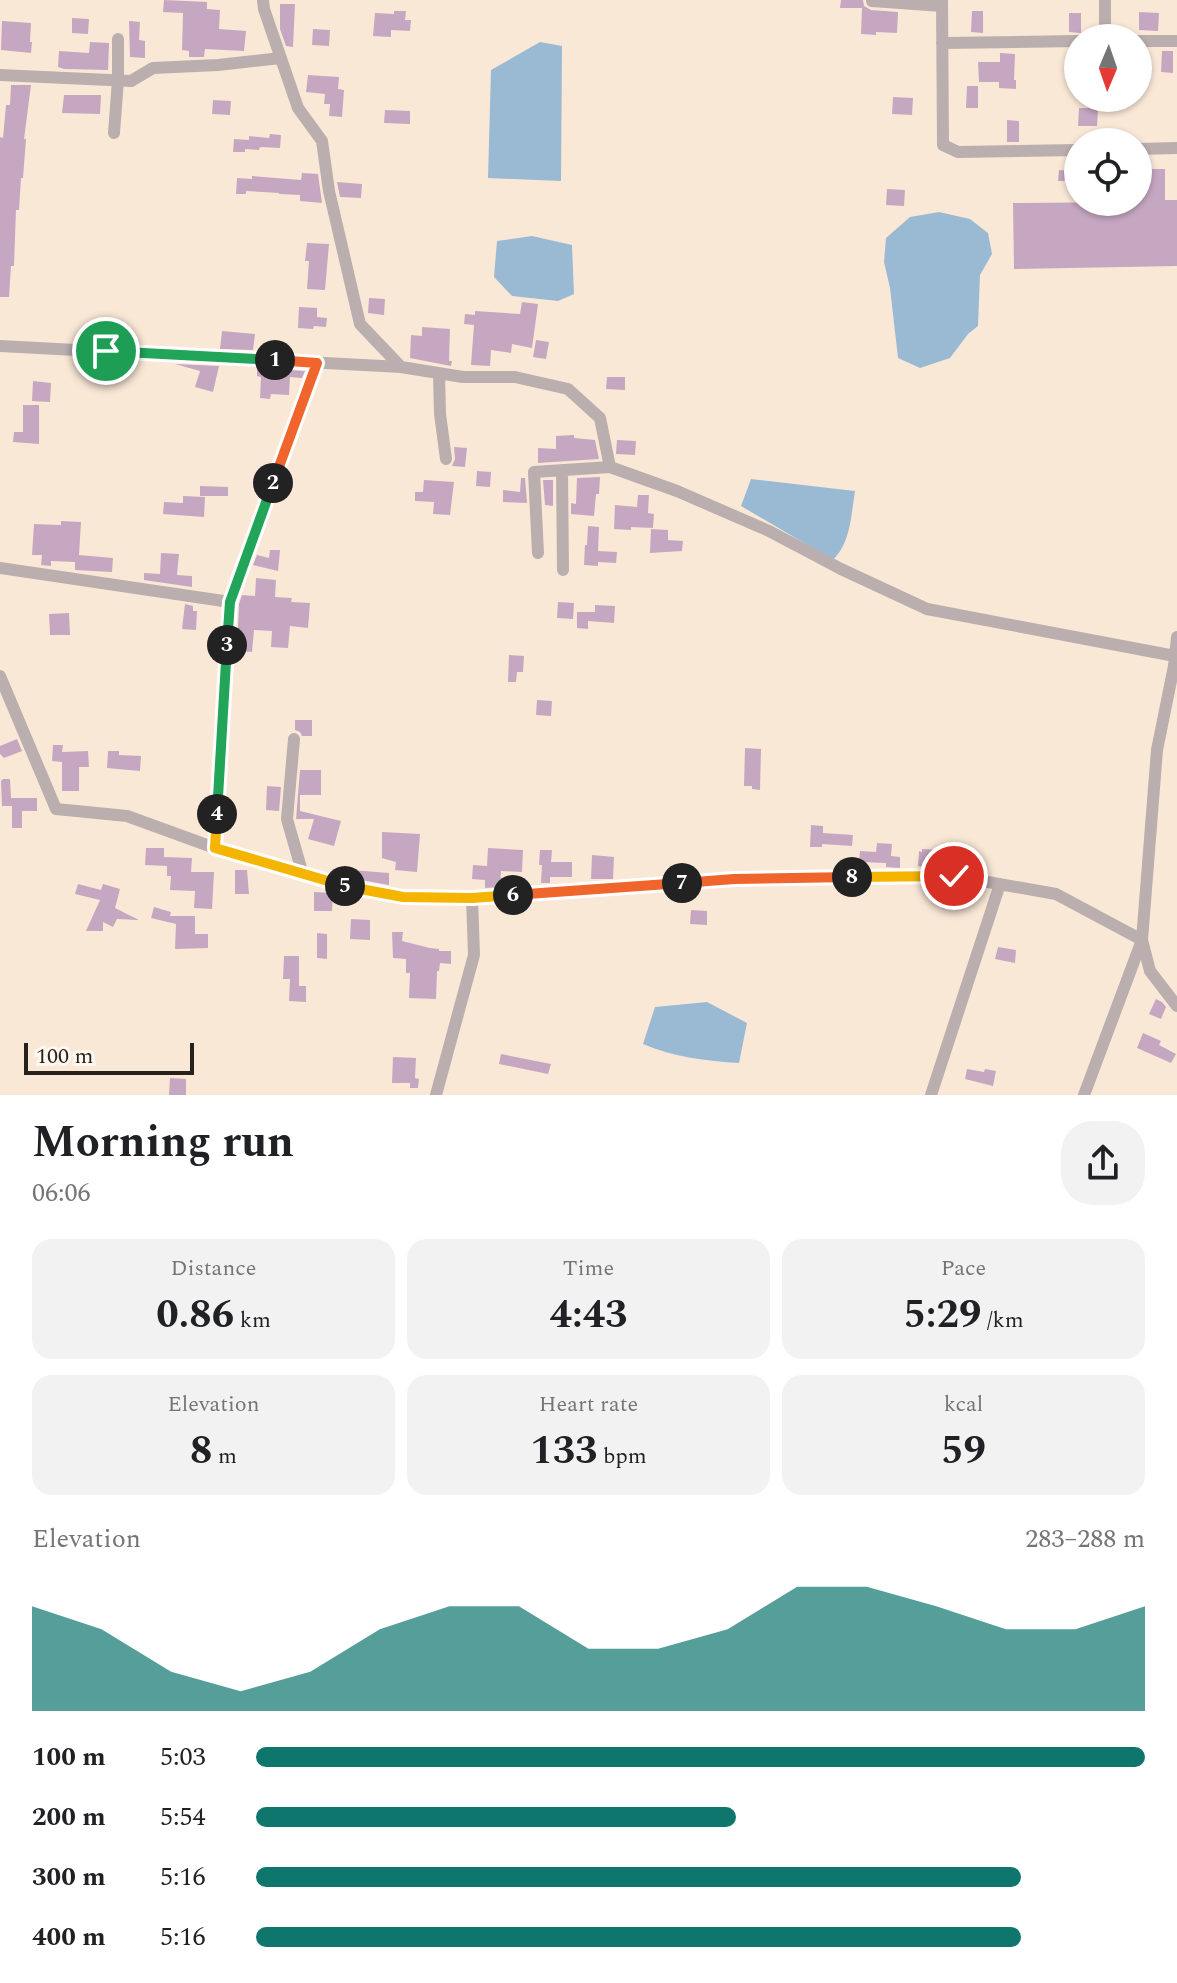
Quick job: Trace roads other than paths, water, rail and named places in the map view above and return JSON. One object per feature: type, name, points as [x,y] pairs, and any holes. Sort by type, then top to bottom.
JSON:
[{"type":"street","points":[[263,0],[298,108],[322,141],[329,191],[360,324],[401,367]]},
{"type":"street","points":[[1105,0],[1105,24]]},
{"type":"street","points":[[872,1],[942,3],[943,145],[958,152],[1064,150]]},
{"type":"street","points":[[114,133],[118,39]]},
{"type":"street","points":[[942,43],[1064,41]]},
{"type":"street","points":[[1152,41],[1177,41]]},
{"type":"street","points":[[0,75],[131,81],[153,68],[281,58]]},
{"type":"street","points":[[1152,149],[1177,148]]},
{"type":"street","points":[[0,346],[401,367],[463,377],[515,377],[568,389],[600,418],[610,467]]},
{"type":"street","points":[[215,848],[230,602],[317,363]]},
{"type":"street","points":[[439,373],[446,459]]},
{"type":"street","points":[[538,553],[534,472],[610,467],[677,491],[769,531],[927,609],[1175,656]]},
{"type":"street","points":[[562,470],[563,570]]},
{"type":"street","points":[[0,568],[230,602]]},
{"type":"street","points":[[1084,1095],[1142,940],[1157,750],[1177,637]]},
{"type":"street","points":[[0,676],[56,809],[127,816],[303,875],[403,897],[472,898],[734,879],[954,876],[1000,884],[1056,894],[1142,940],[1150,971],[1177,1006]]},
{"type":"street","points":[[294,739],[287,819],[303,875]]},
{"type":"street","points":[[931,1095],[1000,884]]},
{"type":"street","points":[[436,1095],[474,955],[472,898]]},
{"type":"water","points":[[540,42],[562,46],[561,181],[488,178],[491,70]]},
{"type":"water","points":[[939,212],[970,219],[988,233],[992,254],[980,275],[978,326],[950,358],[920,368],[898,358],[884,262],[886,238],[910,217]]},
{"type":"water","points":[[532,236],[572,245],[574,294],[558,301],[512,296],[494,277],[497,241]]},
{"type":"water","points":[[751,479],[855,491],[847,537],[833,560],[741,506]]},
{"type":"water","points":[[707,1002],[747,1023],[739,1063],[690,1058],[643,1044],[655,1007]]}]
